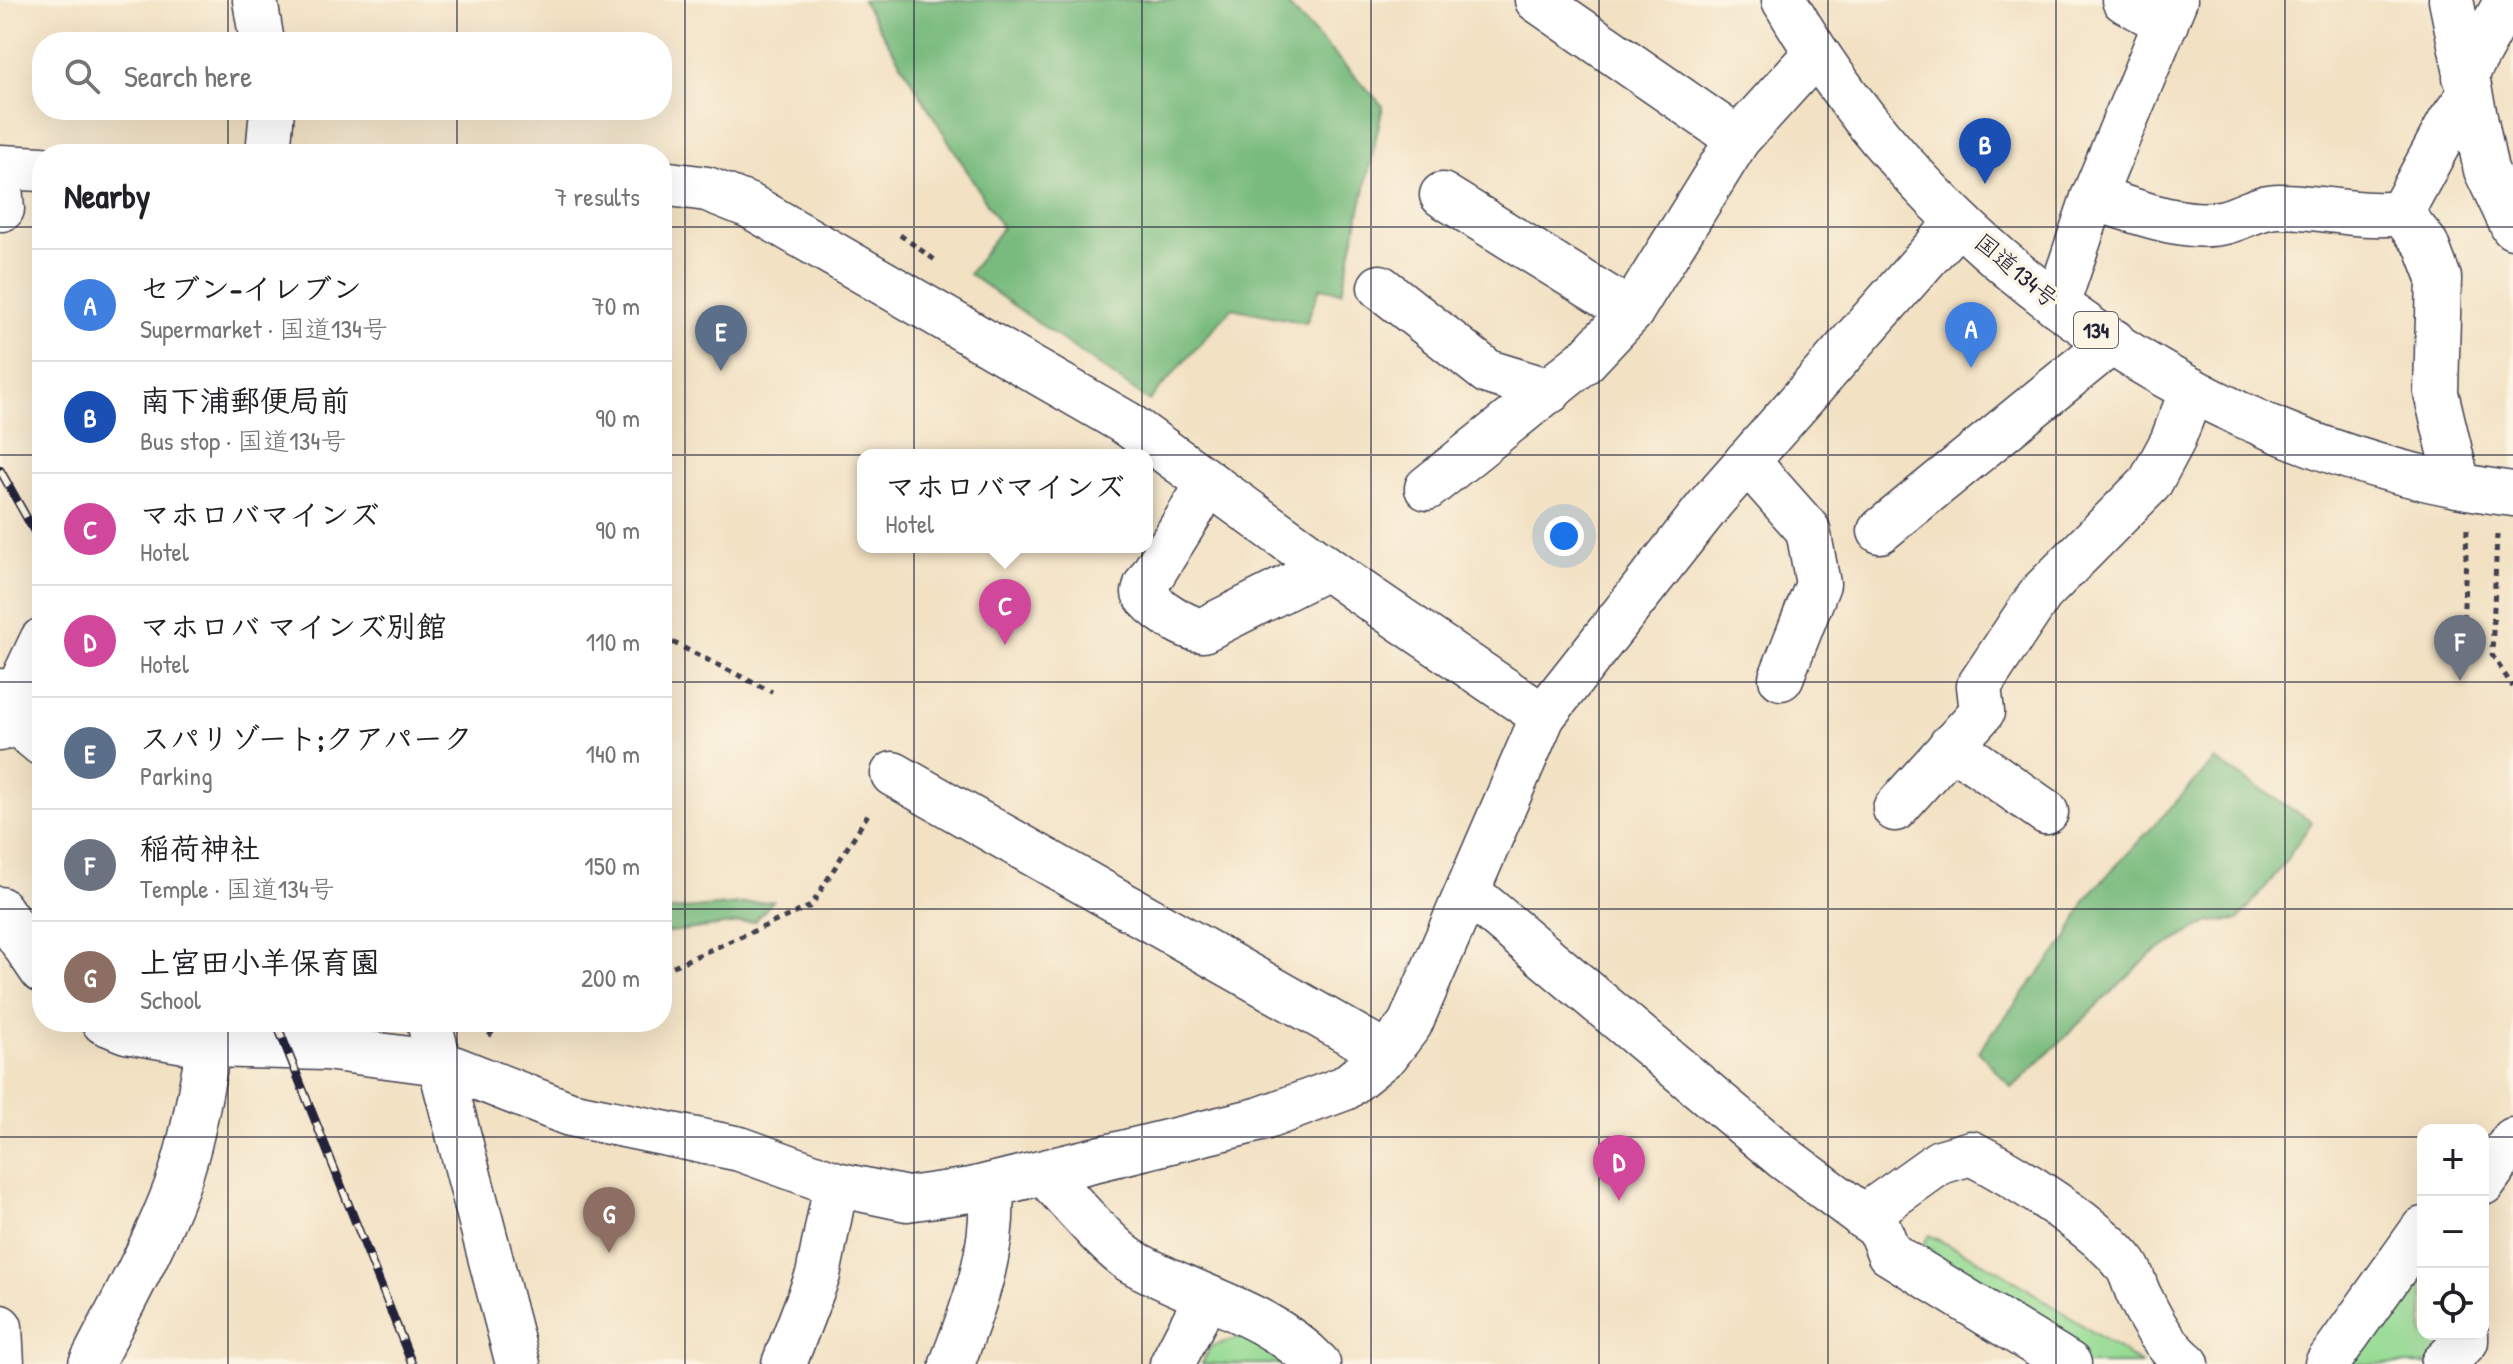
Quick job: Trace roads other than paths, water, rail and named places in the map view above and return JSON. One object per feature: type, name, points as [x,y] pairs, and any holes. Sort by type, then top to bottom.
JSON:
[{"type":"main road","points":[[255,0],[260,32]]},
{"type":"main road","points":[[1537,0],[1738,139]]},
{"type":"main road","name":"国道134号","points":[[1784,0],[1815,54],[1883,144],[1958,222],[2057,305],[2192,390],[2315,444],[2485,490]]},
{"type":"main road","points":[[2057,305],[2093,198],[2170,11],[2124,0]]},
{"type":"main road","points":[[2451,0],[2486,170],[2513,227]]},
{"type":"main road","points":[[2401,213],[2468,86],[2507,0]]},
{"type":"main road","points":[[1427,488],[1585,361],[1631,312],[1738,139],[1815,54]]},
{"type":"main road","points":[[269,144],[271,120]]},
{"type":"main road","points":[[0,167],[32,169]]},
{"type":"main road","points":[[672,184],[707,189],[750,206],[1126,423],[1326,568],[1543,716]]},
{"type":"main road","points":[[1442,195],[1631,312]]},
{"type":"main road","points":[[2093,198],[2174,220],[2203,223],[2226,222],[2274,206],[2357,216],[2401,213]]},
{"type":"main road","points":[[2401,213],[2426,244],[2439,278],[2436,393],[2485,490]]},
{"type":"main road","points":[[132,1032],[209,1045],[326,1048],[434,1042],[570,1114],[740,1149],[836,1184],[907,1199],[991,1186],[1261,1119],[1345,1088],[1387,1054],[1410,1024],[1543,716],[1747,461],[1958,222]]},
{"type":"main road","points":[[1380,287],[1488,372],[1550,391]]},
{"type":"main road","points":[[1880,531],[2113,341]]},
{"type":"main road","points":[[1895,809],[1982,712],[1979,686],[2041,593],[2150,483],[2172,442],[2192,390]]},
{"type":"main road","points":[[1747,461],[1808,530],[1818,584],[1781,678]]},
{"type":"main road","points":[[1209,483],[1146,585],[1144,593],[1152,602],[1192,627],[1203,630],[1326,568]]},
{"type":"main road","points":[[32,658],[3,710],[32,736]]},
{"type":"main road","points":[[1951,745],[2046,812]]},
{"type":"main road","points":[[893,774],[1387,1054]]},
{"type":"main road","points":[[1468,892],[1783,1157],[1879,1228],[1889,1253],[2069,1364]]},
{"type":"main road","points":[[0,909],[32,956]]},
{"type":"main road","points":[[434,1042],[518,1364]]},
{"type":"main road","points":[[91,1364],[157,1234],[178,1182],[191,1137],[209,1045]]},
{"type":"main road","points":[[2489,1140],[2513,1114]]},
{"type":"main road","points":[[2489,1174],[2513,1140]]},
{"type":"main road","points":[[1863,1217],[1940,1162],[1971,1153],[2005,1170],[2090,1229],[2127,1266],[2141,1301],[2165,1341],[2173,1353],[2187,1364]]},
{"type":"main road","points":[[1044,1173],[1128,1259],[1206,1298],[1244,1311],[1294,1341],[1318,1364]]},
{"type":"main road","points":[[784,1364],[818,1275],[836,1184]]},
{"type":"main road","points":[[952,1364],[989,1253],[993,1225],[991,1186]]},
{"type":"main road","points":[[2327,1364],[2417,1237]]},
{"type":"main road","points":[[1172,1364],[1206,1298]]},
{"type":"main road","points":[[0,1327],[2,1364]]},
{"type":"main road","points":[[2443,1364],[2466,1340]]},
{"type":"railway","points":[[0,470],[32,527]]},
{"type":"railway","points":[[280,1032],[412,1364]]},
{"type":"place","name":"南下浦郵便局前","points":[[1985,184]]},
{"type":"place","name":"セブン-イレブン","points":[[1971,368]]},
{"type":"place","name":"スパリゾート;クアパーク","points":[[721,371]]},
{"type":"place","name":"マホロバマインズ","points":[[1005,645]]},
{"type":"place","name":"稲荷神社","points":[[2460,681]]},
{"type":"place","name":"マホロバ マインズ別館","points":[[1619,1201]]},
{"type":"place","name":"上宮田小羊保育園","points":[[609,1253]]}]
